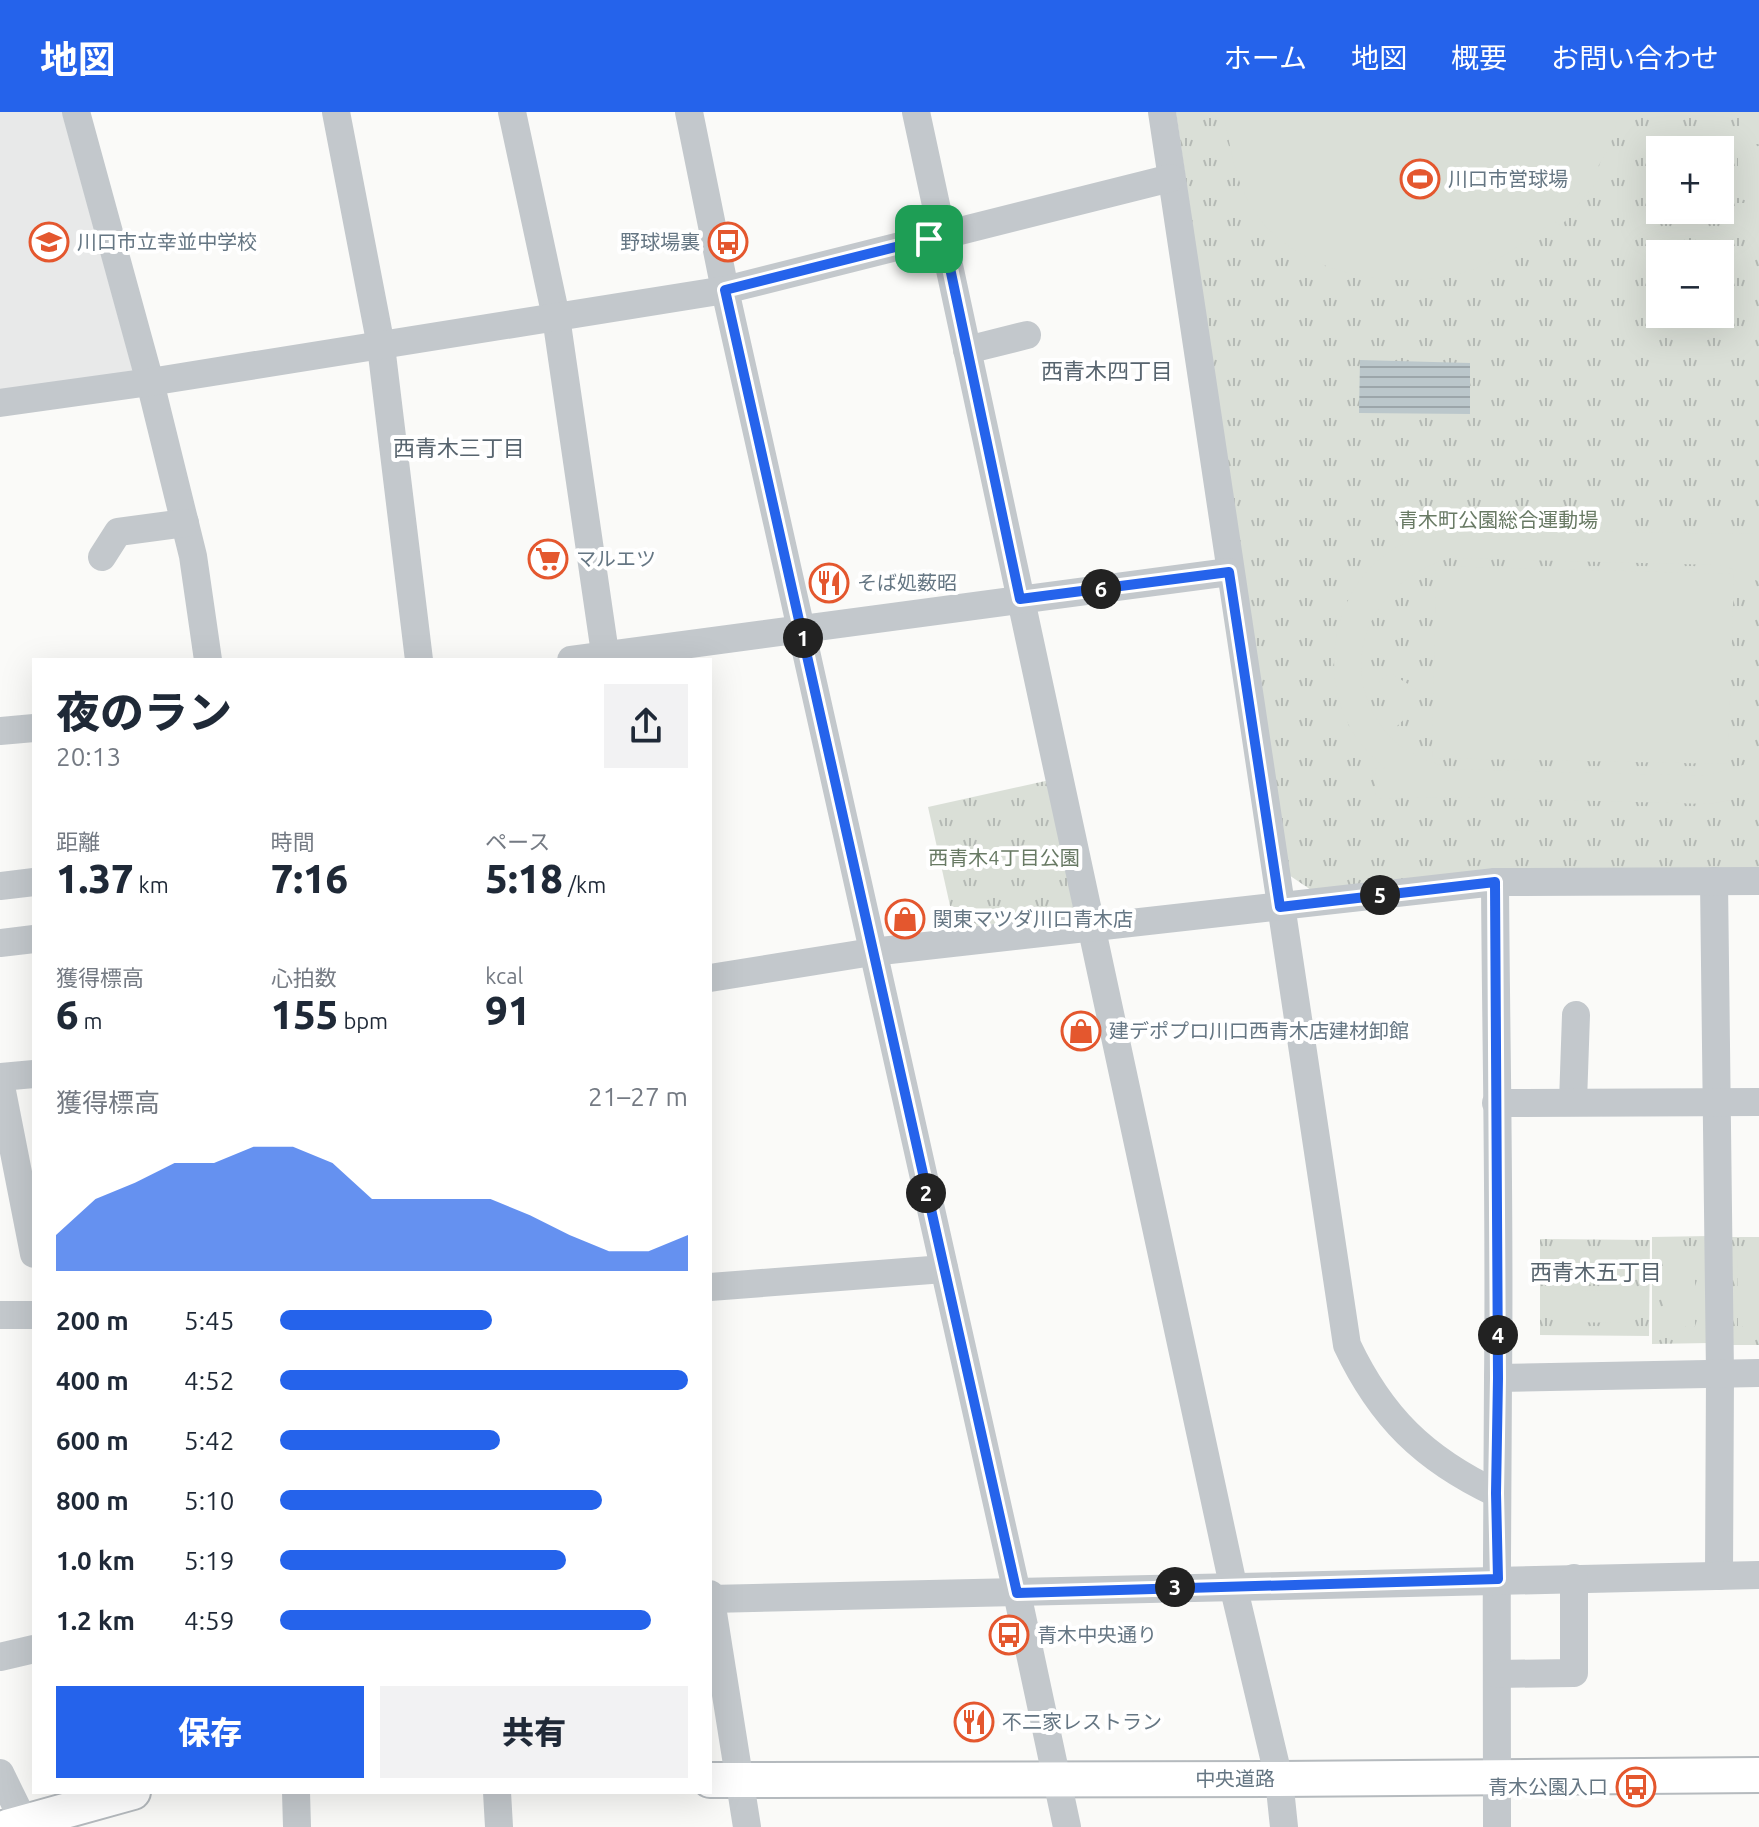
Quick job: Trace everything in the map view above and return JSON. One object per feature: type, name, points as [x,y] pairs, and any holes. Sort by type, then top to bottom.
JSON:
[{"type":"main road","name":"中央道路","points":[[725,1780],[1759,1775]]},
{"type":"main road","points":[[23,1824],[126,1794]]},
{"type":"street","points":[[336,112],[381,346],[419,658]]},
{"type":"street","points":[[512,112],[556,317],[606,658],[801,627],[1229,572]]},
{"type":"street","points":[[689,112],[725,290],[1067,1827]]},
{"type":"street","points":[[916,112],[1233,1585],[1279,1779],[1284,1827]]},
{"type":"street","points":[[1162,112],[1347,1345],[1381,1406],[1410,1439],[1475,1483],[1496,1493]]},
{"type":"street","points":[[80,113],[193,556],[208,658]]},
{"type":"street","points":[[0,403],[725,290],[1171,178]]},
{"type":"street","points":[[967,350],[1027,335]]},
{"type":"street","points":[[102,557],[118,532],[185,523]]},
{"type":"street","points":[[0,731],[32,728]]},
{"type":"street","points":[[1714,881],[1720,1374],[1719,1576]]},
{"type":"street","points":[[712,978],[872,952],[1495,882],[1759,881]]},
{"type":"street","points":[[0,886],[32,882]]},
{"type":"street","points":[[1495,882],[1497,1827]]},
{"type":"street","points":[[0,943],[32,939]]},
{"type":"street","points":[[1573,1102],[1576,1015]]},
{"type":"street","points":[[32,1074],[0,1079],[32,1244]]},
{"type":"street","points":[[1496,1103],[1759,1102]]},
{"type":"street","points":[[712,1287],[944,1269]]},
{"type":"street","points":[[0,1315],[32,1315]]},
{"type":"street","points":[[1498,1378],[1759,1373]]},
{"type":"street","points":[[712,1597],[1017,1593],[1233,1585],[1759,1575]]},
{"type":"street","points":[[1497,1674],[1574,1673],[1574,1578]]},
{"type":"street","points":[[712,1621],[725,1780],[747,1827]]},
{"type":"street","points":[[0,1657],[32,1649]]},
{"type":"street","points":[[0,1773],[23,1824]]},
{"type":"street","points":[[296,1794],[297,1827]]},
{"type":"street","points":[[497,1794],[499,1827]]},
{"type":"shaded area","name":"川口市立幸並中学校","points":[[0,112],[62,112],[133,371],[0,394]]},
{"type":"shaded area","points":[[1360,360],[1470,363],[1470,414],[1359,413]]},
{"type":"green space","name":"青木町公園総合運動場","points":[[1176,112],[1759,112],[1759,871],[1314,892],[1286,873]]},
{"type":"green space","name":"川口市営球場","points":[[1223,112],[1620,112],[1610,146],[1595,172],[1601,177],[1561,226],[1554,221],[1509,252],[1471,270],[1429,279],[1398,280],[1337,270],[1308,258],[1283,242],[1261,221],[1241,185]]},
{"type":"green space","points":[[1740,112],[1759,112],[1759,144],[1740,144]]},
{"type":"green space","points":[[1738,157],[1759,158],[1759,189],[1738,189]]},
{"type":"green space","points":[[1737,203],[1759,203],[1759,235],[1737,234]]},
{"type":"green space","points":[[1474,530],[1759,534],[1759,582],[1720,565],[1451,558],[1424,569],[1400,584],[1382,604],[1369,627],[1362,652],[1362,678],[1369,705],[1392,739],[1416,756],[1454,769],[1707,776],[1746,764],[1759,755],[1759,789],[1731,800],[1709,804],[1450,797],[1376,799],[1375,769],[1385,768],[1352,731],[1341,708],[1335,682],[1334,656],[1346,605],[1358,582],[1397,547],[1434,534]]},
{"type":"green space","points":[[1436,566],[1734,574],[1728,764],[1432,758]]},
{"type":"green space","points":[[1390,673],[1423,693],[1414,710],[1396,727],[1379,681]]},
{"type":"green space","name":"西青木4丁目公園","points":[[1050,780],[1075,917],[955,928],[928,807]]},
{"type":"green space","points":[[1709,1236],[1709,1343],[1652,1344],[1652,1237]]},
{"type":"green space","points":[[1727,1237],[1759,1237],[1759,1345],[1727,1345]]},
{"type":"green space","points":[[1540,1239],[1650,1240],[1649,1336],[1540,1335]]},
{"type":"green space","points":[[1563,1250],[1630,1250],[1630,1281],[1563,1281]]},
{"type":"green space","points":[[1663,1257],[1695,1257],[1695,1326],[1663,1326]]},
{"type":"green space","points":[[1737,1258],[1759,1258],[1759,1326],[1738,1326]]},
{"type":"green space","points":[[1563,1290],[1630,1291],[1630,1323],[1563,1322]]},
{"type":"place","name":"川口市営球場","points":[[1420,179]]},
{"type":"place","name":"川口市立幸並中学校","points":[[49,242]]},
{"type":"place","name":"野球場裏","points":[[728,242]]},
{"type":"place","name":"マルエツ","points":[[548,559]]},
{"type":"place","name":"そば処薮昭","points":[[829,583]]},
{"type":"place","name":"関東マツダ川口青木店","points":[[905,919]]},
{"type":"place","name":"建デポプロ川口西青木店建材卸館","points":[[1081,1031]]},
{"type":"place","name":"青木中央通り","points":[[1009,1635]]},
{"type":"place","name":"不二家レストラン","points":[[974,1722]]},
{"type":"place","name":"青木公園入口","points":[[1636,1787]]},
{"type":"district","name":"西青木四丁目","points":[[1107,371]]},
{"type":"district","name":"西青木三丁目","points":[[459,448]]},
{"type":"district","name":"西青木五丁目","points":[[1596,1272]]},
{"type":"route","points":[[943,235],[1020,599],[1229,572],[1280,907],[1495,882],[1498,1579],[1017,1593],[725,290],[929,239],[943,235]]}]
